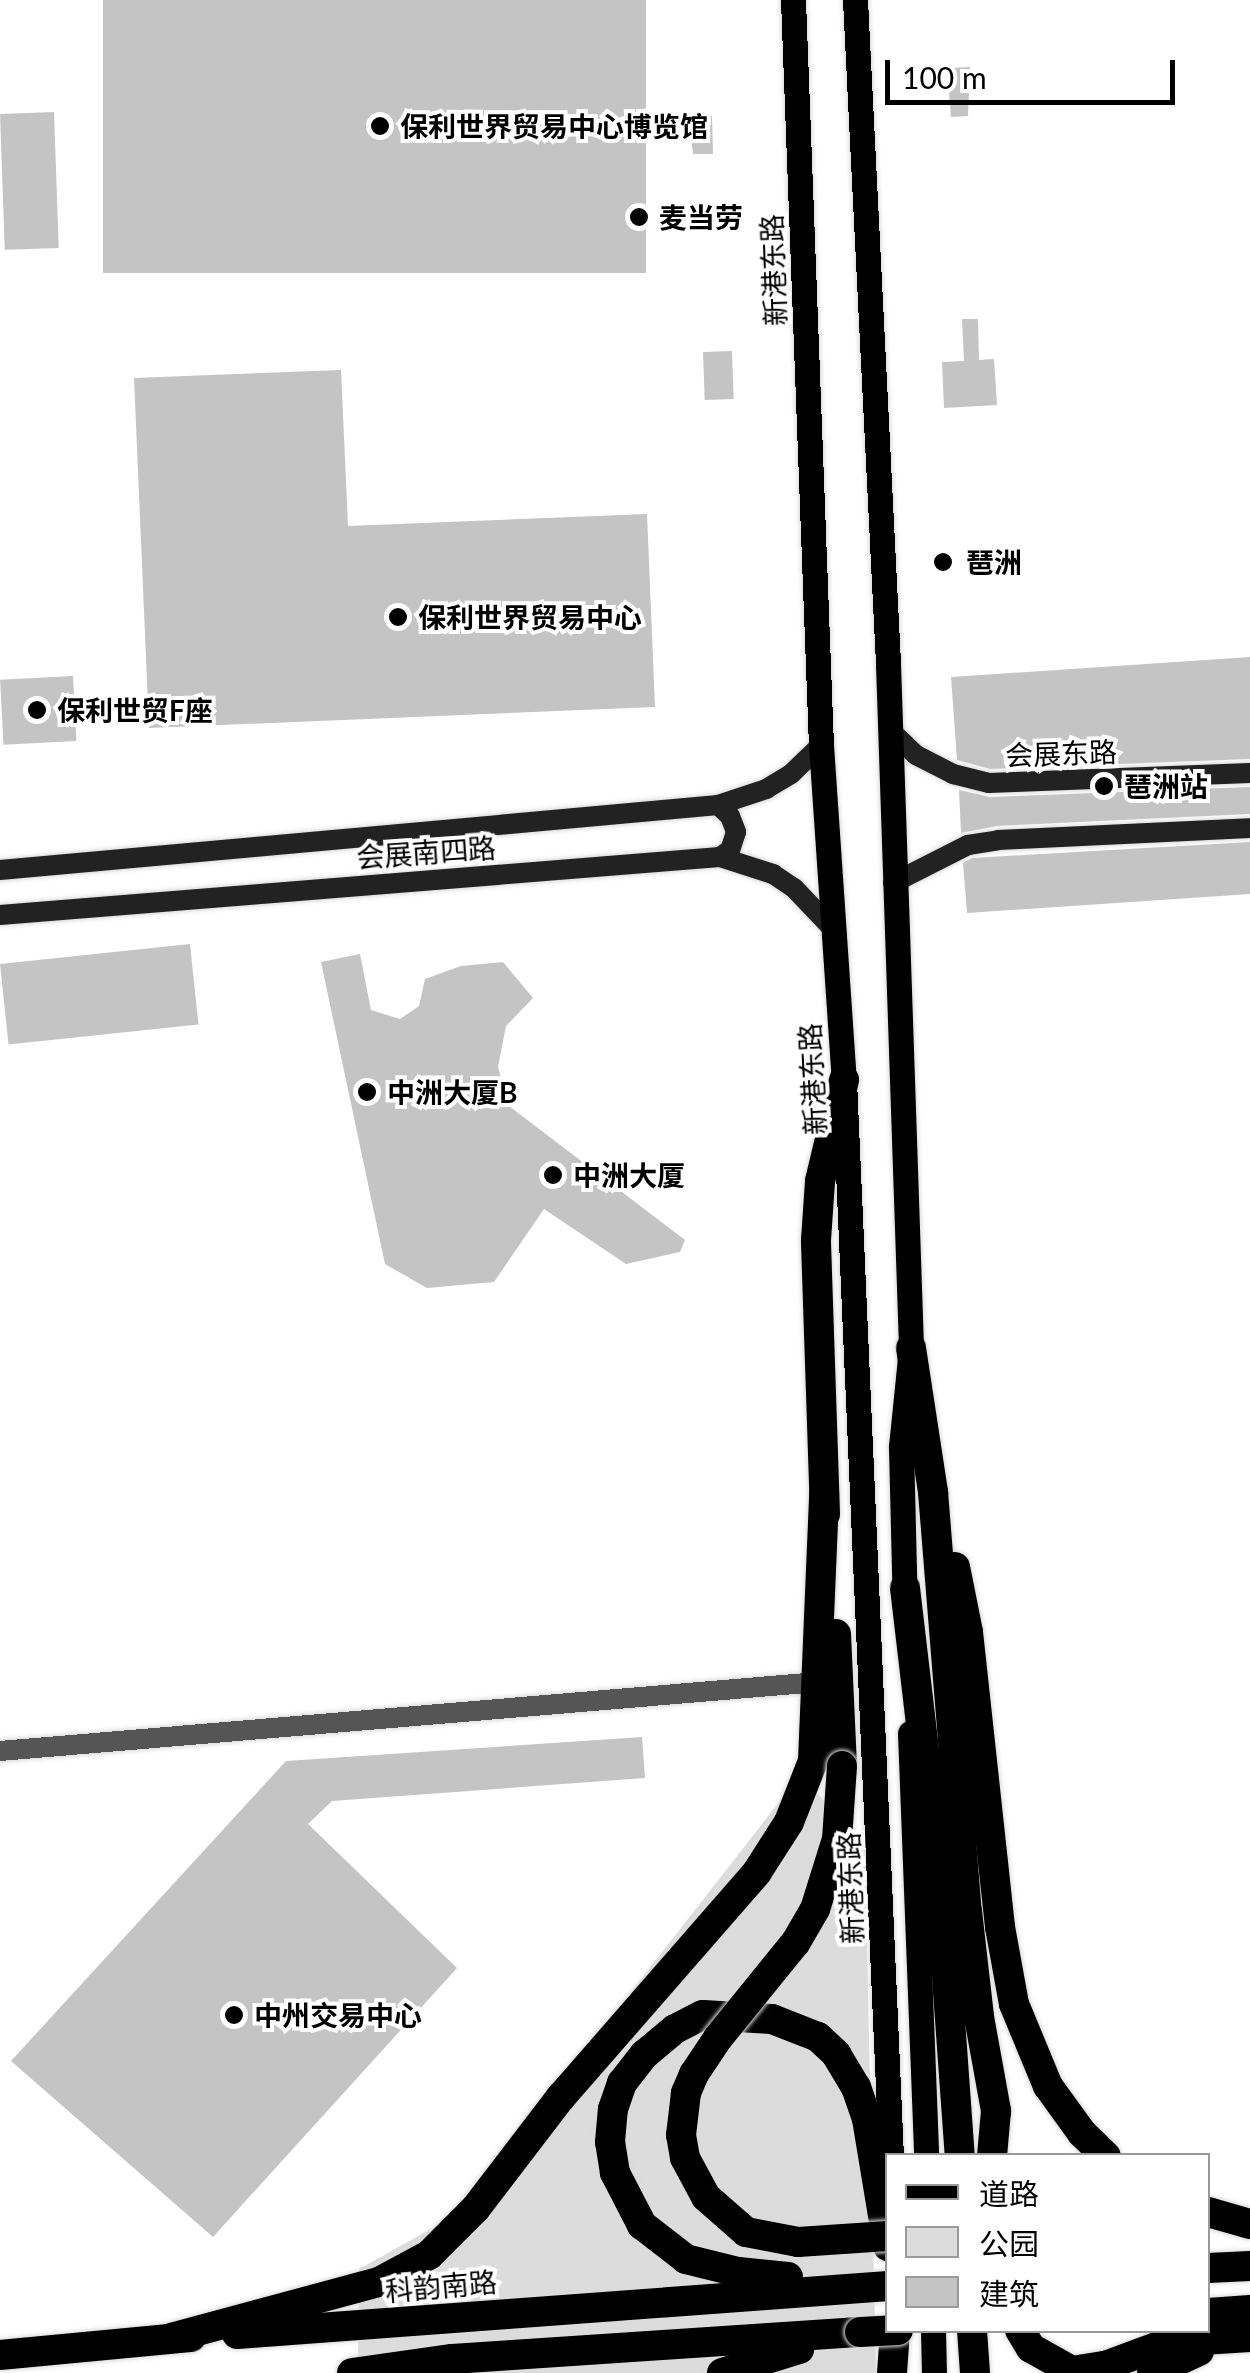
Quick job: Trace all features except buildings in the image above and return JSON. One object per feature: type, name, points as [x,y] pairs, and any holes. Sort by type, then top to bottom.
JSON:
[{"type":"highway","points":[[844,1080],[820,1182],[817,1222],[824,1495],[842,1766],[838,1840],[815,1909],[795,1943],[694,2074],[686,2092],[681,2135],[684,2158],[706,2197],[746,2232],[798,2242],[885,2236]]},
{"type":"highway","points":[[911,1348],[933,1492],[975,1982],[996,2111],[992,2153]]},
{"type":"highway","points":[[933,1492],[968,1632],[1000,1927],[1014,2004],[1048,2086],[1082,2133],[1103,2153]]},
{"type":"highway","points":[[171,2338],[379,2282],[429,2255],[450,2237],[574,2082],[775,1848],[812,1762],[824,1495]]},
{"type":"highway","points":[[905,1588],[938,1862],[960,2153]]},
{"type":"highway","points":[[796,2285],[686,2259],[642,2224],[615,2173],[610,2142],[613,2109],[622,2083],[645,2054],[675,2029],[703,2016],[772,2019],[818,2037],[836,2054],[856,2087],[867,2119],[885,2228]]},
{"type":"highway","points":[[1210,2213],[1250,2227]]},
{"type":"highway","points":[[1210,2236],[1250,2227]]},
{"type":"highway","points":[[1210,2268],[1250,2266]]},
{"type":"highway","name":"科韵南路","points":[[0,2354],[796,2285],[884,2286]]},
{"type":"highway","points":[[1210,2313],[1250,2310]]},
{"type":"highway","points":[[352,2373],[452,2360],[797,2343],[885,2331]]},
{"type":"highway","points":[[892,2373],[896,2333]]},
{"type":"highway","points":[[972,2333],[974,2373]]},
{"type":"highway","points":[[1022,2333],[1031,2348],[1072,2371],[1105,2366],[1170,2342],[1250,2339]]},
{"type":"highway","points":[[1152,2373],[1196,2351],[1250,2339]]},
{"type":"highway","points":[[722,2373],[797,2343]]},
{"type":"main road","name":"新港东路","points":[[793,0],[820,745],[844,1080],[891,2153]]},
{"type":"main road","points":[[855,0],[890,730],[911,1348],[901,1448],[926,2153]]},
{"type":"main road","points":[[896,2333],[899,2373]]},
{"type":"main road","points":[[933,2333],[934,2373]]},
{"type":"street","name":"会展东路","points":[[890,730],[916,755],[953,774],[989,783],[1250,774]]},
{"type":"street","name":"会展南四路","points":[[0,870],[718,805],[766,789],[791,774],[820,745]]},
{"type":"street","points":[[718,805],[730,816],[736,832],[730,850],[720,857]]},
{"type":"street","points":[[893,883],[968,845],[998,840],[1250,828]]},
{"type":"street","name":"会展南四路","points":[[0,915],[720,857],[772,874],[794,888],[832,928]]},
{"type":"street","points":[[0,1751],[818,1682]]},
{"type":"green space","points":[[801,1774],[865,1849],[876,2373],[358,2373],[359,2269],[458,2214]]},
{"type":"place","name":"保利世界贸易中心博览馆","points":[[380,126]]},
{"type":"place","name":"麦当劳","points":[[639,217]]},
{"type":"place","name":"琶洲","points":[[943,562]]},
{"type":"place","name":"保利世界贸易中心","points":[[398,617]]},
{"type":"place","name":"保利世贸F座","points":[[37,710]]},
{"type":"place","name":"琶洲站","points":[[1104,786]]},
{"type":"place","name":"中洲大厦B","points":[[367,1092]]},
{"type":"place","name":"中洲大厦","points":[[553,1175]]},
{"type":"place","name":"中州交易中心","points":[[234,2015]]}]
